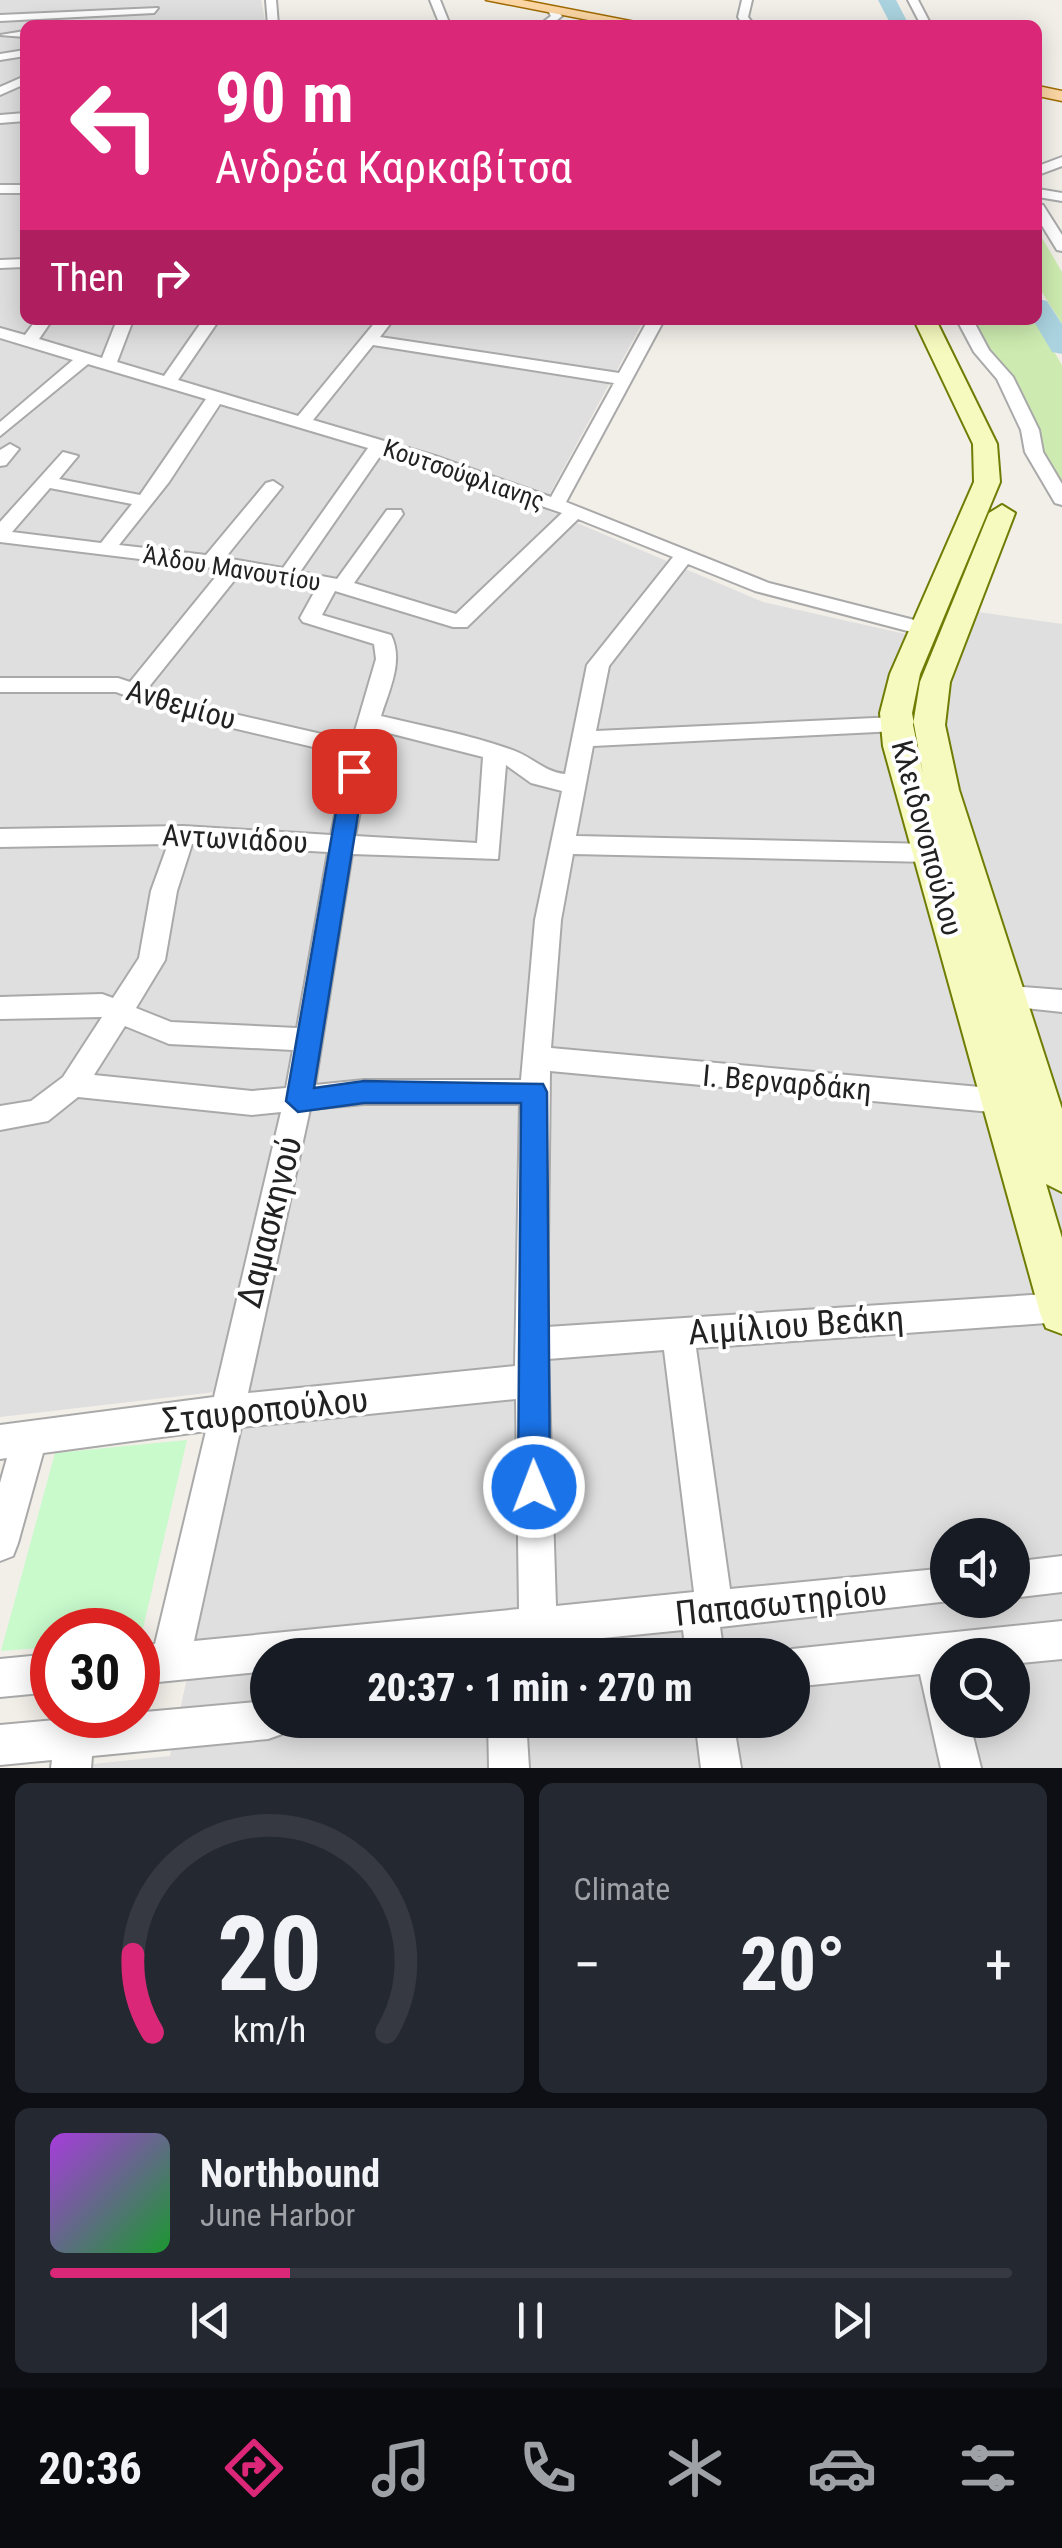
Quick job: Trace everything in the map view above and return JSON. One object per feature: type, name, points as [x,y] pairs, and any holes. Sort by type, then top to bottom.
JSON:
[{"type":"main road","points":[[494,0],[520,2],[547,17],[583,20]]},
{"type":"street","points":[[0,18],[154,5]]},
{"type":"street","points":[[6,35],[20,34]]},
{"type":"street","points":[[1042,214],[1062,247]]},
{"type":"street","points":[[10,339],[35,325]]},
{"type":"street","points":[[107,366],[123,325]]},
{"type":"street","points":[[168,383],[208,325]]},
{"type":"street","points":[[302,422],[382,325]]},
{"type":"street","points":[[565,508],[624,378],[653,325]]},
{"type":"street","name":"Κλειδονοπούλου","points":[[927,325],[984,444],[988,482],[923,628],[900,692],[896,724],[1061,1310]]},
{"type":"street","name":"Κλειδονοπούλου","points":[[952,325],[974,354],[1004,435],[1010,479],[1003,510],[939,667],[929,724],[944,790],[1062,1174]]},
{"type":"street","points":[[966,325],[974,354],[1005,376],[1030,430],[1034,452],[1062,499]]},
{"type":"street","name":"Κουτσούφλιανης","points":[[10,339],[379,445],[565,508],[786,594],[923,628]]},
{"type":"street","points":[[371,340],[624,378]]},
{"type":"street","points":[[0,430],[84,360]]},
{"type":"street","points":[[106,549],[216,397]]},
{"type":"street","points":[[288,576],[379,445]]},
{"type":"street","points":[[0,535],[69,456]]},
{"type":"street","points":[[46,482],[144,501]]},
{"type":"street","points":[[212,562],[272,486]]},
{"type":"street","name":"Άλδου Μανουτίου","points":[[0,535],[236,566],[336,585],[460,622],[565,508]]},
{"type":"street","points":[[336,585],[394,514]]},
{"type":"street","points":[[515,1638],[532,1381],[535,1058],[548,920],[598,665],[684,556]]},
{"type":"street","points":[[134,690],[236,566]]},
{"type":"street","name":"Δαμασκηνού","points":[[160,1642],[224,1412],[298,1101],[342,845],[364,735],[388,649],[384,640],[370,633],[316,623],[310,618],[336,585]]},
{"type":"street","name":"Ανθεμίου","points":[[0,684],[118,685],[186,710],[364,735]]},
{"type":"street","points":[[582,739],[896,724]]},
{"type":"street","points":[[364,735],[495,752],[552,781],[567,784],[575,779]]},
{"type":"street","name":"Αντωνιάδου","points":[[0,838],[183,835],[489,853],[495,752]]},
{"type":"street","points":[[0,1118],[38,1112],[72,1084],[156,948],[164,891],[183,835]]},
{"type":"street","points":[[563,845],[930,853]]},
{"type":"street","points":[[1008,997],[1062,1000]]},
{"type":"street","points":[[0,1008],[102,1005],[169,1033],[309,1040]]},
{"type":"street","name":"Ι. Βερναρδάκη","points":[[535,1058],[1040,1104]]},
{"type":"street","points":[[72,1084],[252,1102],[298,1101],[364,1092],[534,1092]]},
{"type":"street","name":"Αιμίλιου Βεάκη","points":[[531,1344],[1061,1310]]},
{"type":"street","points":[[678,1333],[707,1611],[706,1638]]},
{"type":"street","name":"Σταυροπούλου","points":[[15,1440],[224,1412],[532,1381]]},
{"type":"street","points":[[0,1543],[15,1440]]},
{"type":"street","points":[[1030,1578],[1062,1574]]},
{"type":"street","name":"Παπασωτηρίου","points":[[515,1638],[707,1611],[930,1588]]},
{"type":"street","name":"Παπασωτηρίου","points":[[1030,1643],[1062,1640]]},
{"type":"street","name":"Παπασωτηρίου","points":[[810,1666],[930,1653]]},
{"type":"street","name":"Παπασωτηρίου","points":[[160,1664],[250,1657]]},
{"type":"street","points":[[0,1678],[30,1675]]},
{"type":"street","points":[[0,1745],[72,1753],[250,1723]]},
{"type":"street","points":[[508,1738],[509,1768]]},
{"type":"street","points":[[717,1738],[721,1768]]},
{"type":"street","points":[[954,1738],[962,1768]]},
{"type":"shaded area","points":[[0,0],[261,0],[265,20],[20,20],[20,325],[641,325],[542,508],[763,602],[963,647],[978,612],[1062,624],[1062,1768],[54,1768],[170,1756],[250,1388],[0,1417]]},
{"type":"green space","points":[[1042,238],[1062,272],[1062,324],[1042,292]]},
{"type":"green space","points":[[975,325],[1038,325],[1062,365],[1062,489]]},
{"type":"green space","points":[[187,1440],[148,1608],[30,1608],[30,1649],[1,1651],[55,1453]]},
{"type":"waterway","points":[[887,0],[897,20]]},
{"type":"waterway","points":[[1042,314],[1062,346]]},
{"type":"route","points":[[354,771],[298,1101],[364,1092],[534,1092],[534,1487]]}]
